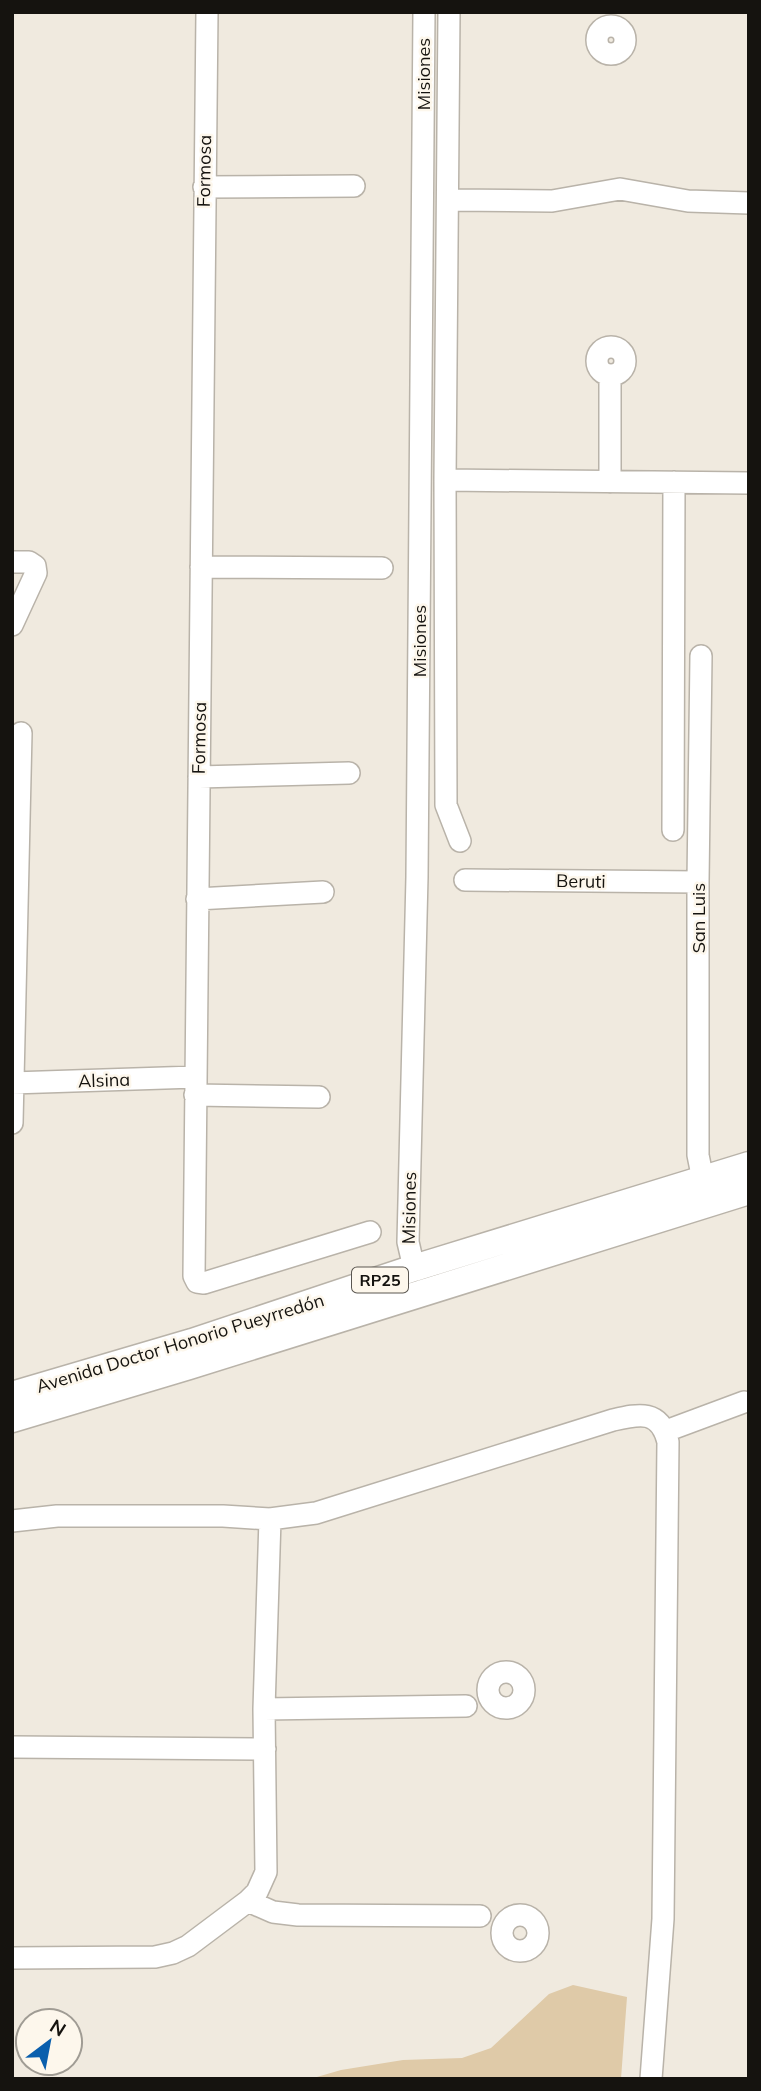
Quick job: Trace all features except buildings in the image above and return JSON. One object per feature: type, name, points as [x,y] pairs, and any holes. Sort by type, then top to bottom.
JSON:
[{"type":"main road","name":"Avenida Doctor Honorio Pueyrredón","points":[[12,1395],[192,1342],[414,1268],[749,1165]]},
{"type":"main road","name":"Avenida Doctor Honorio Pueyrredón","points":[[12,1419],[749,1191]]},
{"type":"street","name":"Formosa","points":[[207,12],[194,1276],[197,1282],[204,1283],[370,1232]]},
{"type":"street","name":"Misiones","points":[[414,1268],[408,1242],[417,877],[424,12]]},
{"type":"street","points":[[449,12],[445,480],[446,805],[460,841]]},
{"type":"street","points":[[204,187],[354,186]]},
{"type":"street","points":[[449,200],[552,201],[620,190],[688,201],[749,203]]},
{"type":"street","points":[[610,375],[610,482]]},
{"type":"street","points":[[445,480],[749,483]]},
{"type":"street","points":[[673,830],[674,482]]},
{"type":"street","points":[[12,562],[29,562],[35,566],[36,573],[12,625]]},
{"type":"street","points":[[201,567],[382,568]]},
{"type":"street","name":"San Luis","points":[[701,656],[698,1155],[703,1180]]},
{"type":"street","points":[[12,1124],[21,733]]},
{"type":"street","points":[[199,776],[349,773]]},
{"type":"street","name":"Beruti","points":[[464,880],[698,882]]},
{"type":"street","points":[[197,899],[323,891]]},
{"type":"street","name":"Alsina","points":[[13,1083],[195,1086],[319,1097]]},
{"type":"street","points":[[666,1431],[744,1402]]},
{"type":"street","points":[[12,1521],[57,1516],[223,1516],[270,1519],[316,1513],[613,1420],[638,1414],[651,1417],[660,1423],[666,1431],[668,1442],[668,1570],[663,1919],[652,2079]]},
{"type":"street","points":[[12,1958],[155,1957],[173,1953],[188,1946],[257,1892],[266,1872],[264,1709],[270,1519]]},
{"type":"street","points":[[264,1709],[514,1707],[523,1699],[522,1681],[514,1673],[502,1672],[491,1679],[487,1690],[475,1702],[466,1706]]},
{"type":"street","points":[[487,1690],[491,1702],[502,1708]]},
{"type":"street","points":[[12,1747],[265,1749]]},
{"type":"street","points":[[248,1901],[274,1912],[298,1915],[527,1916],[536,1925],[538,1937],[532,1947],[521,1952],[510,1949],[501,1933],[489,1920],[480,1916]]},
{"type":"street","points":[[501,1933],[505,1922],[515,1915]]},
{"type":"shaded area","points":[[573,1985],[627,1997],[621,2079],[310,2079],[341,2070],[403,2060],[462,2058],[491,2048],[549,1994]]}]
